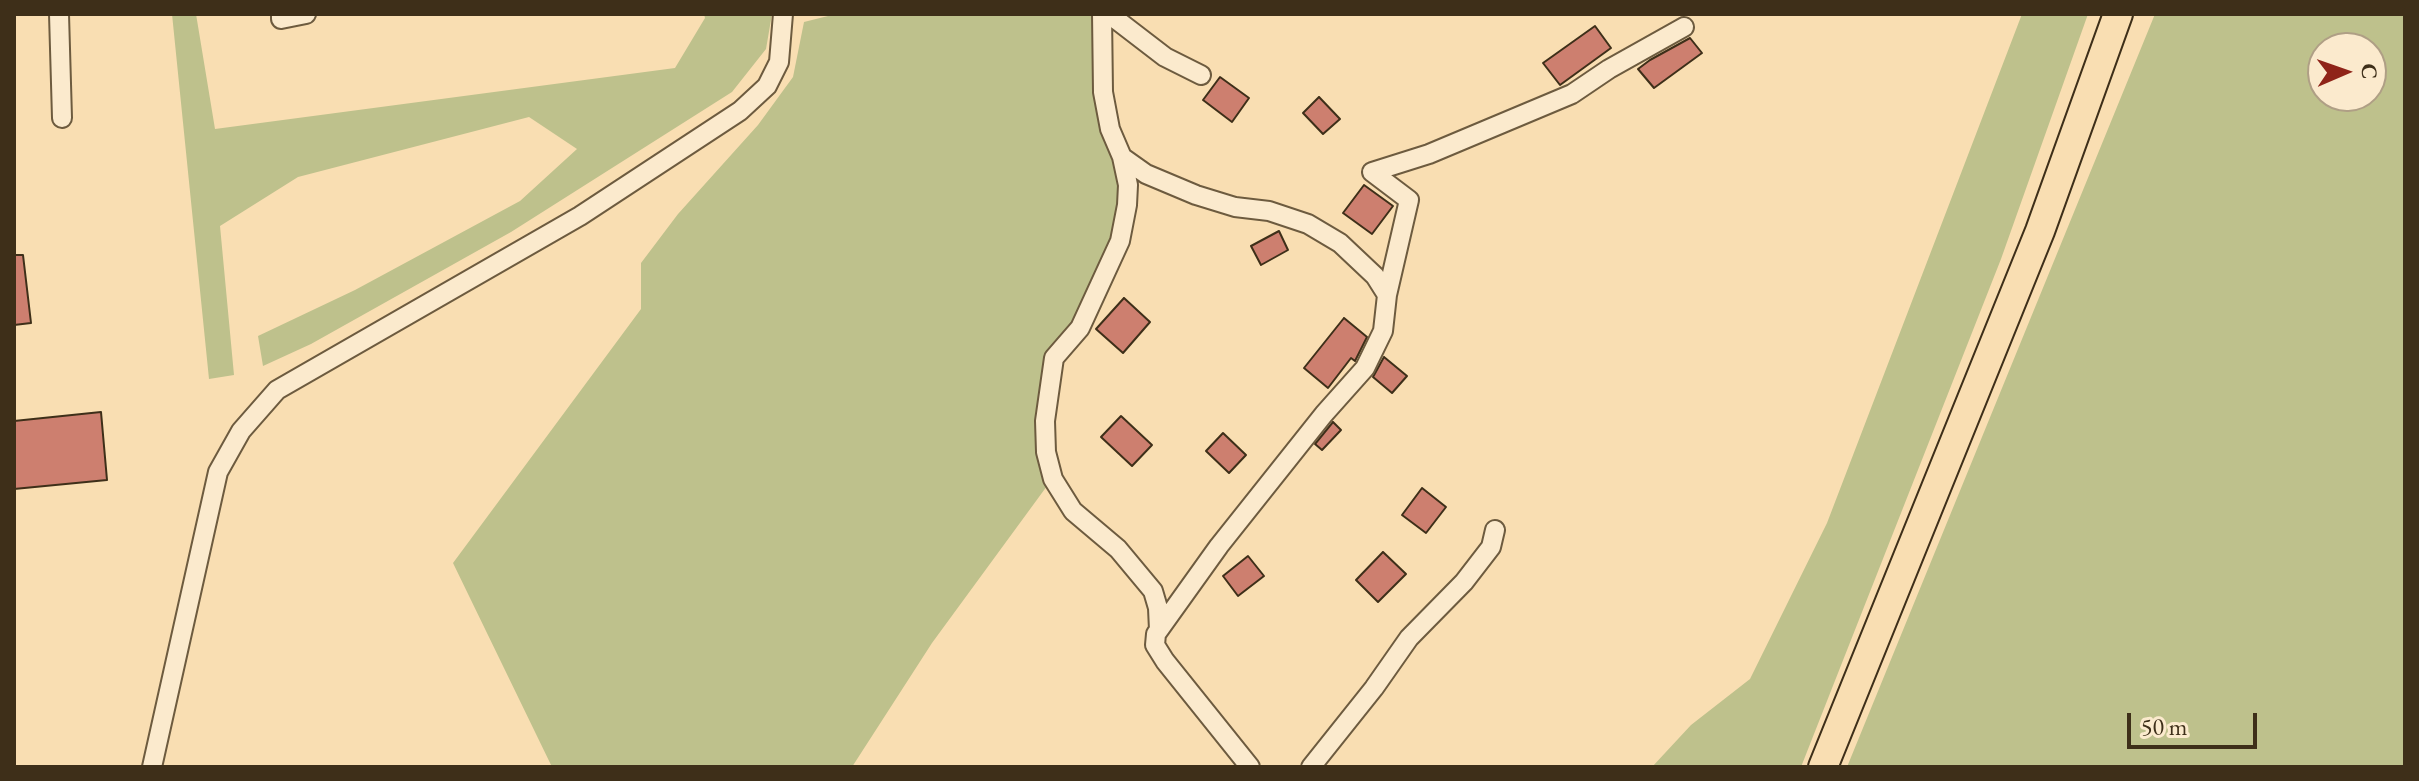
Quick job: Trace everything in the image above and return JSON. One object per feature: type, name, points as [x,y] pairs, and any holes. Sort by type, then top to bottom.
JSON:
[{"type":"highway","points":[[1823,767],[2040,231],[2118,14]]},
{"type":"street","points":[[59,14],[62,118]]},
{"type":"street","points":[[281,14],[281,19],[306,14]]},
{"type":"street","points":[[152,767],[218,472],[241,431],[277,390],[580,216],[740,111],[767,86],[779,62],[783,14]]},
{"type":"street","points":[[1102,14],[1103,92],[1110,129],[1122,157],[1128,185],[1127,205],[1120,241],[1080,328],[1054,358],[1045,421],[1046,452],[1053,479],[1073,511],[1118,549],[1153,591],[1159,630],[1155,645],[1250,767]]},
{"type":"street","points":[[1109,14],[1165,57],[1201,75]]},
{"type":"street","points":[[1159,630],[1219,546],[1324,414],[1365,368],[1383,331],[1387,295],[1409,200],[1372,172],[1429,154],[1572,94],[1609,69],[1684,27]]},
{"type":"street","points":[[1122,157],[1146,174],[1196,195],[1235,207],[1269,211],[1308,224],[1340,243],[1375,276],[1387,295]]},
{"type":"street","points":[[1311,767],[1409,638],[1482,559],[1491,547],[1495,530]]},
{"type":"green space","points":[[172,14],[196,14],[215,129],[675,68],[705,18],[704,14],[772,14],[766,49],[732,92],[511,232],[311,344],[263,366],[258,336],[355,290],[520,201],[577,149],[529,117],[298,177],[220,226],[234,375],[209,379]]},
{"type":"green space","points":[[836,14],[1093,14],[1093,31],[1124,186],[1110,256],[1075,324],[1054,346],[1035,414],[1047,486],[932,643],[852,767],[552,767],[453,563],[641,309],[641,263],[678,214],[758,125],[793,77],[804,22]]},
{"type":"green space","points":[[2022,14],[2088,14],[2001,259],[1801,767],[1652,767],[1691,725],[1750,679],[1827,523]]},
{"type":"green space","points":[[2155,14],[2405,14],[2405,767],[1847,767]]},
{"type":"building","points":[[1595,26],[1611,48],[1560,85],[1543,63]]},
{"type":"building","points":[[1690,38],[1702,53],[1654,88],[1638,69]]},
{"type":"building","points":[[1220,77],[1249,98],[1232,122],[1203,100]]},
{"type":"building","points":[[1319,97],[1340,119],[1323,134],[1303,113]]},
{"type":"building","points":[[1364,185],[1393,206],[1372,234],[1343,213]]},
{"type":"building","points":[[1279,231],[1288,250],[1261,265],[1251,246]]},
{"type":"building","points":[[14,255],[23,255],[31,323],[14,325]]},
{"type":"building","points":[[1124,298],[1150,322],[1123,353],[1096,329]]},
{"type":"building","points":[[1344,318],[1367,337],[1355,361],[1351,358],[1328,388],[1304,368]]},
{"type":"building","points":[[1384,357],[1407,376],[1392,393],[1373,377]]},
{"type":"building","points":[[101,412],[107,480],[14,489],[14,421]]},
{"type":"building","points":[[1121,416],[1152,445],[1132,466],[1101,437]]},
{"type":"building","points":[[1333,422],[1341,430],[1322,450],[1315,444]]},
{"type":"building","points":[[1223,433],[1246,455],[1229,473],[1206,451]]},
{"type":"building","points":[[1422,488],[1446,507],[1426,533],[1402,515]]},
{"type":"building","points":[[1383,552],[1406,574],[1378,602],[1356,580]]},
{"type":"building","points":[[1248,556],[1264,576],[1238,596],[1223,576]]}]
